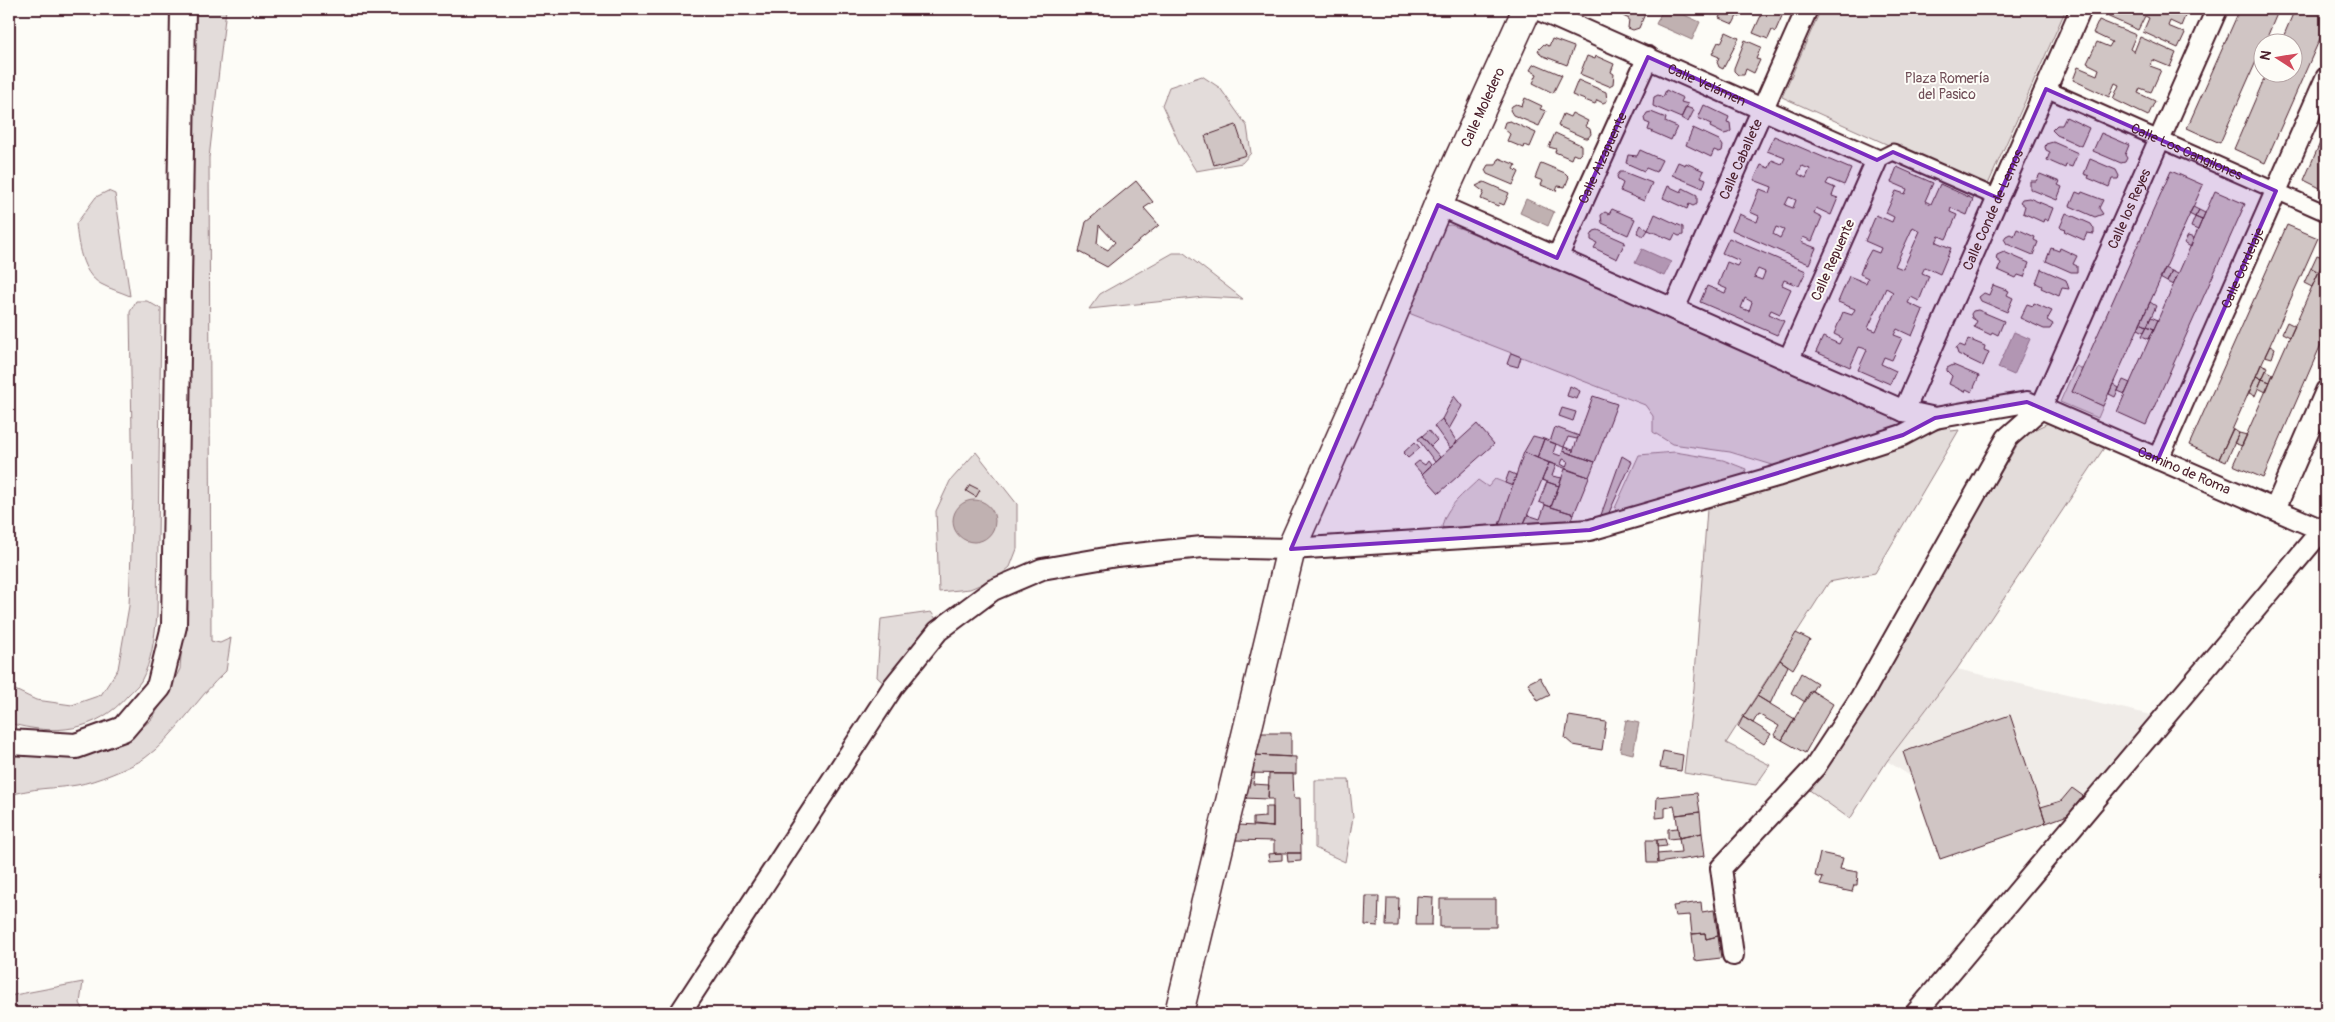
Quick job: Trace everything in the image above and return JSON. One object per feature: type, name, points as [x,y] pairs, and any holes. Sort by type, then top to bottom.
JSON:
[{"type":"main road","name":"Calle Moledero","points":[[1179,1013],[1292,549],[1366,380],[1438,205],[1527,9]]},
{"type":"street","points":[[9,742],[76,746],[123,729],[160,687],[174,626],[183,9]]},
{"type":"street","name":"Calle Velámen","points":[[1537,9],[1878,160]]},
{"type":"street","name":"Calle Caballete","points":[[1674,309],[1807,9]]},
{"type":"street","name":"Calle Conde de Lemos","points":[[1904,410],[2081,9]]},
{"type":"street","name":"Calle los Reyes","points":[[2041,408],[2217,9]]},
{"type":"street","name":"Calle Alzapuente","points":[[1558,258],[1648,58]]},
{"type":"street","name":"Calle Cordelaje","points":[[2158,459],[2326,78]]},
{"type":"street","name":"Calle Los Cangilones","points":[[2046,89],[2326,213]]},
{"type":"street","points":[[1878,160],[1893,152],[1998,198]]},
{"type":"street","name":"Calle Repuente","points":[[1789,359],[1878,160]]},
{"type":"street","points":[[1438,205],[1904,410],[1934,418]]},
{"type":"street","points":[[2275,509],[2326,391]]},
{"type":"street","name":"Camino de Roma","points":[[1934,418],[2027,402],[2275,509],[2324,528]]},
{"type":"street","points":[[1734,955],[1721,868],[1815,768],[1861,697],[2007,438],[2041,408]]},
{"type":"street","points":[[680,1013],[893,687],[938,631],[994,590],[1042,569],[1117,556],[1202,547],[1292,549],[1590,530],[1777,476],[1903,435],[1934,418]]},
{"type":"street","points":[[1916,1013],[2324,528]]},
{"type":"street","points":[[9,731],[60,746]]},
{"type":"highlighted area","points":[[1648,57],[1877,160],[1893,152],[1998,198],[2046,89],[2276,191],[2158,459],[2027,402],[1935,418],[1903,435],[1590,530],[1291,549],[1438,205],[1557,258]]},
{"type":"shaded area","points":[[1663,9],[1671,9],[1700,22],[1692,40],[1656,24]]},
{"type":"shaded area","points":[[1526,199],[1554,212],[1548,226],[1520,213]]},
{"type":"shaded area","points":[[1642,249],[1671,262],[1664,276],[1635,263]]},
{"type":"shaded area","points":[[2014,332],[2030,339],[2014,375],[1998,368]]},
{"type":"shaded area","points":[[978,500],[986,503],[992,509],[995,521],[992,533],[986,539],[970,542],[962,539],[956,533],[953,517],[956,509],[962,503]]},
{"type":"shaded area","points":[[1957,669],[2151,715],[2068,815],[1940,859],[1912,777],[1887,761]]},
{"type":"shaded area","points":[[1626,720],[1639,723],[1633,754],[1620,751]]},
{"type":"green space","points":[[196,9],[226,9],[209,158],[211,641],[220,643],[231,638],[226,671],[205,692],[167,739],[139,762],[93,781],[26,791],[9,796],[9,750],[78,756],[108,749],[133,735],[151,720],[180,669],[183,630]]},
{"type":"green space","name":"Plaza Romería del Pasico","points":[[1821,9],[2066,9],[1986,189],[1782,97]]},
{"type":"green space","points":[[1202,76],[1220,88],[1247,126],[1251,153],[1242,163],[1196,171],[1180,145],[1162,105],[1169,87]]},
{"type":"green space","points":[[108,191],[115,194],[130,296],[104,286],[94,279],[85,265],[80,248],[76,224],[96,197]]},
{"type":"green space","points":[[1451,225],[1902,420],[1898,429],[1776,466],[1730,452],[1672,444],[1653,432],[1653,416],[1645,405],[1406,312],[1438,226]]},
{"type":"green space","points":[[1173,253],[1184,253],[1243,299],[1204,297],[1089,309],[1100,294]]},
{"type":"green space","points":[[136,301],[147,301],[161,309],[157,617],[148,666],[140,683],[116,707],[103,717],[89,724],[58,730],[26,727],[9,723],[9,683],[13,689],[36,700],[72,705],[101,695],[118,669],[129,606],[133,498],[130,312]]},
{"type":"green space","points":[[2076,366],[2082,369],[2072,392],[2103,406],[2098,418],[2060,402]]},
{"type":"green space","points":[[2050,422],[2104,448],[1957,669],[1887,761],[1850,819],[1808,789],[1864,706],[2023,435]]},
{"type":"green space","points":[[1949,426],[1951,431],[1959,430],[1875,573],[1829,582],[1726,743],[1770,765],[1756,785],[1684,773],[1694,688],[1707,509]]},
{"type":"green space","points":[[976,452],[1017,504],[1017,549],[1010,567],[998,577],[970,589],[939,592],[936,511],[950,481]]},
{"type":"green space","points":[[1675,452],[1723,460],[1746,469],[1744,479],[1617,515],[1615,508],[1639,455]]},
{"type":"green space","points":[[1495,479],[1513,486],[1498,528],[1448,530],[1442,527],[1451,507],[1478,480],[1488,487]]},
{"type":"green space","points":[[931,612],[936,619],[886,685],[877,677],[881,619]]},
{"type":"green space","points":[[1315,780],[1349,780],[1353,818],[1345,862],[1315,848]]},
{"type":"green space","points":[[83,982],[80,1003],[85,1013],[9,1013],[9,996]]},
{"type":"building","points":[[1626,9],[1647,9],[1639,28],[1633,30],[1628,28],[1629,19],[1623,16]]},
{"type":"building","points":[[1699,9],[1714,9],[1712,15]]},
{"type":"building","points":[[1723,9],[1744,9],[1740,17],[1737,16],[1733,24],[1719,18]]},
{"type":"building","points":[[1764,9],[1774,9],[1773,11],[1782,16],[1775,32],[1772,30],[1768,39],[1753,33]]},
{"type":"building","points":[[2104,9],[2188,9],[2181,26],[2170,21],[2168,26],[2185,33],[2178,48],[2143,32],[2149,18],[2145,16],[2138,30],[2102,14]]},
{"type":"building","points":[[2240,9],[2279,9],[2269,32],[2252,32],[2252,71],[2220,143],[2187,128]]},
{"type":"building","points":[[2295,9],[2326,9],[2326,25],[2302,79],[2302,32],[2285,32]]},
{"type":"building","points":[[2099,20],[2136,35],[2130,49],[2134,52],[2140,37],[2176,53],[2170,67],[2153,60],[2150,66],[2161,70],[2152,90],[2151,92],[2140,88],[2138,93],[2155,101],[2148,116],[2113,99],[2119,85],[2115,83],[2109,97],[2073,80],[2078,67],[2097,75],[2099,69],[2087,63],[2097,42],[2109,47],[2112,42],[2093,33]]},
{"type":"building","points":[[1726,32],[1739,38],[1723,69],[1719,67],[1717,62],[1719,57],[1712,54],[1718,42],[1721,43]]},
{"type":"building","points":[[1552,39],[1574,47],[1567,65],[1541,55],[1538,50],[1544,44],[1549,46]]},
{"type":"building","points":[[1745,40],[1761,47],[1756,59],[1760,60],[1754,73],[1746,69],[1744,75],[1738,75],[1734,68]]},
{"type":"building","points":[[1587,56],[1595,59],[1596,56],[1614,64],[1611,72],[1614,74],[1613,84],[1609,86],[1580,74]]},
{"type":"building","points":[[1536,64],[1562,75],[1553,93],[1533,83],[1537,74],[1530,70]]},
{"type":"building","points":[[1578,80],[1606,92],[1607,101],[1603,103],[1597,100],[1595,104],[1572,95]]},
{"type":"building","points":[[2263,82],[2301,82],[2265,163],[2234,149]]},
{"type":"building","points":[[1666,90],[1683,98],[1681,102],[1688,104],[1681,118],[1653,106],[1654,97],[1658,95],[1663,97]]},
{"type":"building","points":[[1525,98],[1542,106],[1540,109],[1546,111],[1539,126],[1513,115],[1510,110],[1516,104],[1522,106]]},
{"type":"building","points":[[1704,105],[1729,117],[1727,122],[1730,123],[1731,131],[1724,134],[1710,127],[1711,124],[1698,118]]},
{"type":"building","points":[[1686,107],[1694,110],[1688,122],[1681,118]]},
{"type":"building","points":[[1651,112],[1666,118],[1665,122],[1677,127],[1671,140],[1648,130],[1650,124],[1645,122],[1644,118],[1647,113]]},
{"type":"building","points":[[1572,113],[1588,121],[1585,126],[1590,129],[1591,134],[1588,138],[1558,126],[1563,114],[1570,117]]},
{"type":"building","points":[[2066,117],[2089,128],[2081,146],[2057,135],[2052,130],[2057,125],[2062,125]]},
{"type":"building","points":[[1510,121],[1536,133],[1530,147],[1525,145],[1524,148],[1507,141],[1510,134],[1503,128],[1505,122]]},
{"type":"building","points":[[1236,125],[1246,155],[1214,165],[1205,136]]},
{"type":"building","points":[[1693,128],[1719,140],[1723,146],[1722,151],[1714,150],[1711,157],[1686,145]]},
{"type":"building","points":[[2326,129],[2326,191],[2304,180]]},
{"type":"building","points":[[1555,133],[1581,145],[1581,153],[1578,156],[1573,154],[1571,159],[1555,152],[1556,149],[1549,147]]},
{"type":"building","points":[[2101,133],[2129,145],[2125,155],[2127,158],[2125,162],[2121,163],[2093,151]]},
{"type":"building","points":[[1774,136],[1851,169],[1844,185],[1829,179],[1826,184],[1835,188],[1832,196],[1838,198],[1831,215],[1816,208],[1814,213],[1822,217],[1812,241],[1803,237],[1801,242],[1816,248],[1809,264],[1732,230],[1739,214],[1757,222],[1759,216],[1750,212],[1758,192],[1760,189],[1770,193],[1772,187],[1754,180],[1761,165],[1769,168],[1772,160],[1782,164],[1785,158],[1767,151]],"holes":[[[1802,166],[1810,169],[1806,178],[1798,174]],[[1789,197],[1796,200],[1793,208],[1785,205]],[[1776,227],[1784,230],[1780,238],[1773,234]]]},
{"type":"building","points":[[2053,142],[2078,153],[2072,167],[2066,165],[2065,168],[2047,160],[2050,152],[2046,150],[2046,144]]},
{"type":"building","points":[[1640,150],[1662,160],[1656,172],[1646,168],[1644,171],[1626,163],[1628,155],[1637,156]]},
{"type":"building","points":[[1499,158],[1516,165],[1514,169],[1519,172],[1513,185],[1487,174],[1485,170],[1488,165],[1496,165]]},
{"type":"building","points":[[2090,159],[2116,170],[2119,176],[2118,179],[2112,179],[2109,187],[2088,178],[2089,176],[2084,174]]},
{"type":"building","points":[[1678,162],[1685,165],[1686,163],[1704,171],[1701,177],[1706,179],[1703,188],[1672,175]]},
{"type":"building","points":[[1541,163],[1565,173],[1569,177],[1565,187],[1558,186],[1556,191],[1541,185],[1543,181],[1535,178]]},
{"type":"building","points":[[1897,167],[1933,183],[1925,201],[1931,204],[1940,184],[1973,199],[1967,215],[1951,208],[1950,212],[1957,215],[1946,239],[1939,236],[1936,242],[1951,248],[1940,274],[1925,267],[1922,273],[1929,276],[1919,301],[1911,297],[1908,303],[1923,310],[1912,336],[1897,329],[1894,335],[1902,338],[1892,360],[1884,357],[1881,364],[1896,371],[1890,384],[1858,370],[1867,350],[1863,348],[1859,347],[1850,367],[1816,352],[1823,337],[1839,344],[1842,338],[1834,334],[1843,312],[1852,315],[1855,309],[1838,302],[1849,276],[1866,283],[1868,278],[1860,274],[1865,261],[1871,250],[1879,253],[1881,248],[1865,241],[1876,215],[1892,222],[1894,217],[1886,213],[1896,191],[1905,194],[1907,189],[1891,182]],"holes":[[[1913,227],[1920,231],[1903,269],[1895,266]],[[1886,288],[1893,292],[1876,331],[1868,328]]]},
{"type":"building","points":[[2171,171],[2203,185],[2103,406],[2072,392]]},
{"type":"building","points":[[1620,172],[1652,183],[1644,201],[1620,191],[1623,183],[1618,180],[1617,176]]},
{"type":"building","points":[[2040,174],[2060,182],[2058,185],[2062,187],[2057,200],[2030,189],[2030,181],[2036,181]]},
{"type":"building","points":[[1136,181],[1153,202],[1144,208],[1159,225],[1107,267],[1079,252],[1086,222]],"holes":[[[1099,225],[1115,242],[1108,250],[1097,244]]]},
{"type":"building","points":[[1484,182],[1509,193],[1504,205],[1499,203],[1498,206],[1481,199],[1484,192],[1476,186]]},
{"type":"building","points":[[1668,186],[1681,192],[1683,188],[1697,195],[1697,204],[1693,206],[1689,204],[1687,209],[1663,198]]},
{"type":"building","points":[[2215,191],[2245,204],[2146,425],[2117,412]]},
{"type":"building","points":[[2076,192],[2081,194],[2082,192],[2103,200],[2099,208],[2103,214],[2095,217],[2070,206]]},
{"type":"building","points":[[2029,198],[2053,208],[2048,221],[2044,219],[2043,222],[2023,213],[2025,206],[2020,202],[2022,199]]},
{"type":"building","points":[[2193,207],[2199,210],[2195,217],[2189,214]]},
{"type":"building","points":[[1612,209],[1635,219],[1628,235],[1602,223],[1601,215],[1605,212],[1609,214]]},
{"type":"building","points":[[2199,210],[2205,213],[2202,220],[2195,217]]},
{"type":"building","points":[[2066,213],[2091,224],[2094,234],[2087,233],[2084,240],[2064,231],[2066,229],[2060,227]]},
{"type":"building","points":[[1655,214],[1683,227],[1683,235],[1675,234],[1672,240],[1648,230]]},
{"type":"building","points":[[2195,217],[2202,220],[2198,230],[2191,227]]},
{"type":"building","points":[[1641,225],[1648,230],[1644,236],[1637,233]]},
{"type":"building","points":[[2287,225],[2318,238],[2219,459],[2189,445]]},
{"type":"building","points":[[2017,229],[2035,237],[2034,240],[2038,242],[2033,255],[2007,244],[2004,239],[2006,236],[2010,234],[2014,236]]},
{"type":"building","points":[[1598,230],[1625,242],[1617,259],[1594,248],[1597,243],[1591,240],[1591,236],[1594,231]]},
{"type":"building","points":[[2188,236],[2194,238],[2191,247],[2184,243]]},
{"type":"building","points":[[1729,238],[1806,271],[1799,286],[1784,280],[1782,285],[1791,289],[1780,314],[1771,310],[1769,314],[1784,321],[1777,335],[1700,302],[1707,286],[1725,293],[1727,289],[1718,285],[1727,262],[1737,266],[1740,261],[1722,253]],"holes":[[[1758,269],[1765,272],[1762,280],[1754,277]],[[1745,298],[1752,302],[1749,311],[1741,308]]]},
{"type":"building","points":[[2051,248],[2059,251],[2060,248],[2077,256],[2073,264],[2077,266],[2077,272],[2071,272],[2046,261]]},
{"type":"building","points":[[2004,252],[2029,263],[2024,277],[2018,275],[2016,278],[1998,270],[2001,263],[1996,259],[1997,255]]},
{"type":"building","points":[[2317,255],[2325,258],[2319,272],[2311,268]]},
{"type":"building","points":[[2326,255],[2326,333],[2263,478],[2233,465]]},
{"type":"building","points":[[2165,268],[2172,271],[2167,282],[2160,278]]},
{"type":"building","points":[[2311,268],[2319,272],[2312,287],[2304,283]]},
{"type":"building","points":[[2041,269],[2066,280],[2069,289],[2062,288],[2059,296],[2041,288],[2042,286],[2036,283]]},
{"type":"building","points":[[2172,271],[2178,274],[2173,285],[2167,282]]},
{"type":"building","points":[[1993,285],[2009,291],[2007,295],[2013,298],[2007,312],[1981,301],[1979,297],[1984,293],[1989,295]]},
{"type":"building","points":[[2150,302],[2156,306],[2147,326],[2140,323]]},
{"type":"building","points":[[2034,303],[2052,311],[2047,320],[2053,324],[2050,329],[2044,329],[2020,318],[2027,304],[2033,306]]},
{"type":"building","points":[[1978,310],[2004,321],[1998,335],[1992,332],[1991,335],[1974,327],[1977,321],[1972,318],[1971,314],[1973,311]]},
{"type":"building","points":[[2151,317],[2158,320],[2154,329],[2147,326]]},
{"type":"building","points":[[2287,322],[2295,326],[2290,337],[2282,333]]},
{"type":"building","points":[[2140,323],[2147,326],[2144,332],[2138,329]]},
{"type":"building","points":[[2147,326],[2154,329],[2149,339],[2142,336]]},
{"type":"building","points":[[1968,339],[1985,346],[1984,350],[1989,352],[1983,366],[1958,354],[1956,348],[1960,345],[1965,347]]},
{"type":"building","points":[[2270,346],[2275,349],[2272,358],[2265,356]]},
{"type":"building","points":[[1511,353],[1521,357],[1518,367],[1507,364]]},
{"type":"building","points":[[2261,364],[2268,367],[2262,379],[2256,376]]},
{"type":"building","points":[[1953,365],[1979,376],[1972,392],[1966,389],[1965,392],[1949,384],[1952,376],[1947,371],[1947,368]]},
{"type":"building","points":[[2266,370],[2273,374],[2270,382],[2262,379]]},
{"type":"building","points":[[2256,376],[2262,379],[2255,396],[2249,393]]},
{"type":"building","points":[[2262,379],[2270,382],[2266,392],[2258,388]]},
{"type":"building","points":[[2123,380],[2130,383],[2125,394],[2118,391]]},
{"type":"building","points":[[2113,384],[2119,388],[2115,397],[2109,394]]},
{"type":"building","points":[[1570,386],[1580,391],[1577,399],[1567,396]]},
{"type":"building","points":[[1454,396],[1462,406],[1449,429],[1442,419]]},
{"type":"building","points":[[1593,396],[1617,404],[1595,462],[1572,454]]},
{"type":"building","points":[[1562,408],[1576,412],[1573,421],[1559,416]]},
{"type":"building","points":[[1442,419],[1457,442],[1450,448],[1434,426]]},
{"type":"building","points":[[1477,424],[1494,444],[1439,493],[1422,474]]},
{"type":"building","points":[[1555,427],[1579,436],[1577,439],[1568,437],[1564,447],[1550,442]]},
{"type":"building","points":[[2233,429],[2239,433],[2226,462],[2219,459]]},
{"type":"building","points":[[1429,430],[1437,440],[1431,446],[1422,436]]},
{"type":"building","points":[[2239,433],[2247,435],[2242,446],[2234,443]]},
{"type":"building","points":[[1422,436],[1440,457],[1435,462],[1418,439]]},
{"type":"building","points":[[1533,436],[1544,439],[1537,458],[1524,452]]},
{"type":"building","points":[[1544,439],[1556,444],[1553,453],[1561,456],[1563,451],[1595,462],[1589,477],[1537,458]],"holes":[[[1563,459],[1568,461],[1566,467],[1561,464]]]},
{"type":"building","points":[[1415,442],[1420,448],[1408,458],[1403,453]]},
{"type":"building","points":[[1564,447],[1573,450],[1572,454],[1563,451]]},
{"type":"building","points":[[1524,452],[1549,463],[1522,528],[1498,528]]},
{"type":"building","points":[[1622,456],[1632,462],[1607,517],[1601,515]]},
{"type":"building","points":[[1419,461],[1425,465],[1428,461],[1431,465],[1422,474],[1414,465]]},
{"type":"building","points":[[1549,463],[1556,465],[1552,476],[1562,478],[1559,486],[1542,480]]},
{"type":"building","points":[[1565,469],[1589,477],[1574,514],[1551,507]]},
{"type":"building","points":[[1509,472],[1516,475],[1513,486],[1505,483]]},
{"type":"building","points":[[1547,482],[1559,486],[1551,507],[1539,502]]},
{"type":"building","points":[[970,485],[980,490],[976,497],[966,491]]},
{"type":"building","points":[[1545,505],[1574,514],[1571,524],[1522,528],[1528,515],[1540,519]]},
{"type":"building","points":[[1796,633],[1810,640],[1793,669],[1780,660]]},
{"type":"building","points":[[1780,660],[1788,666],[1770,704],[1757,696]]},
{"type":"building","points":[[1801,673],[1817,683],[1805,702],[1791,693]]},
{"type":"building","points":[[1540,677],[1550,695],[1538,701],[1528,683]]},
{"type":"building","points":[[1811,690],[1833,704],[1805,753],[1782,740]]},
{"type":"building","points":[[1757,696],[1795,719],[1782,740],[1774,735],[1779,726],[1758,714],[1753,723],[1743,717]]},
{"type":"building","points":[[2010,715],[2046,823],[1940,859],[1903,752]]},
{"type":"building","points":[[1569,716],[1606,722],[1602,750],[1573,745],[1565,738]]},
{"type":"building","points":[[1743,717],[1771,734],[1764,744],[1738,727]]},
{"type":"building","points":[[1258,733],[1291,733],[1291,757],[1253,755]]},
{"type":"building","points":[[1663,751],[1683,755],[1681,771],[1660,768]]},
{"type":"building","points":[[1253,755],[1296,757],[1296,774],[1249,773]]},
{"type":"building","points":[[1249,773],[1255,773],[1253,784],[1269,785],[1268,799],[1244,798]]},
{"type":"building","points":[[1269,774],[1293,774],[1294,798],[1300,798],[1301,853],[1274,853],[1274,841],[1234,840],[1238,825],[1273,827],[1273,799],[1268,799]]},
{"type":"building","points":[[2072,788],[2083,796],[2068,815],[2046,823],[2041,807],[2061,801]]},
{"type":"building","points":[[1697,793],[1700,812],[1676,815],[1674,806],[1665,808],[1665,817],[1656,818],[1657,797]]},
{"type":"building","points":[[1265,807],[1273,807],[1273,827],[1253,825],[1253,818],[1265,817]]},
{"type":"building","points":[[1700,812],[1702,833],[1679,838],[1676,815]]},
{"type":"building","points":[[1678,828],[1679,838],[1668,839],[1668,829]]},
{"type":"building","points":[[1702,833],[1705,856],[1658,863],[1657,854],[1681,852],[1679,838]]},
{"type":"building","points":[[1665,839],[1667,846],[1657,847],[1657,840]]},
{"type":"building","points":[[1646,840],[1657,840],[1658,863],[1647,863]]},
{"type":"building","points":[[1282,853],[1282,860],[1269,861],[1268,854]]},
{"type":"building","points":[[1287,853],[1301,853],[1301,861],[1288,862]]},
{"type":"building","points":[[1820,853],[1843,858],[1840,869],[1858,872],[1857,885],[1854,885],[1852,892],[1820,885],[1823,878],[1815,876]]},
{"type":"building","points":[[1366,896],[1379,896],[1378,926],[1365,925]]},
{"type":"building","points":[[1417,896],[1433,897],[1432,925],[1416,925]]},
{"type":"building","points":[[1387,898],[1399,898],[1398,926],[1386,926]]},
{"type":"building","points":[[1440,899],[1496,899],[1496,927],[1440,927]]},
{"type":"building","points":[[1701,902],[1702,912],[1714,910],[1718,936],[1706,939],[1705,933],[1692,934],[1690,915],[1675,916],[1673,906]]},
{"type":"building","points":[[1705,933],[1706,939],[1718,936],[1721,958],[1695,961],[1692,934]]}]
